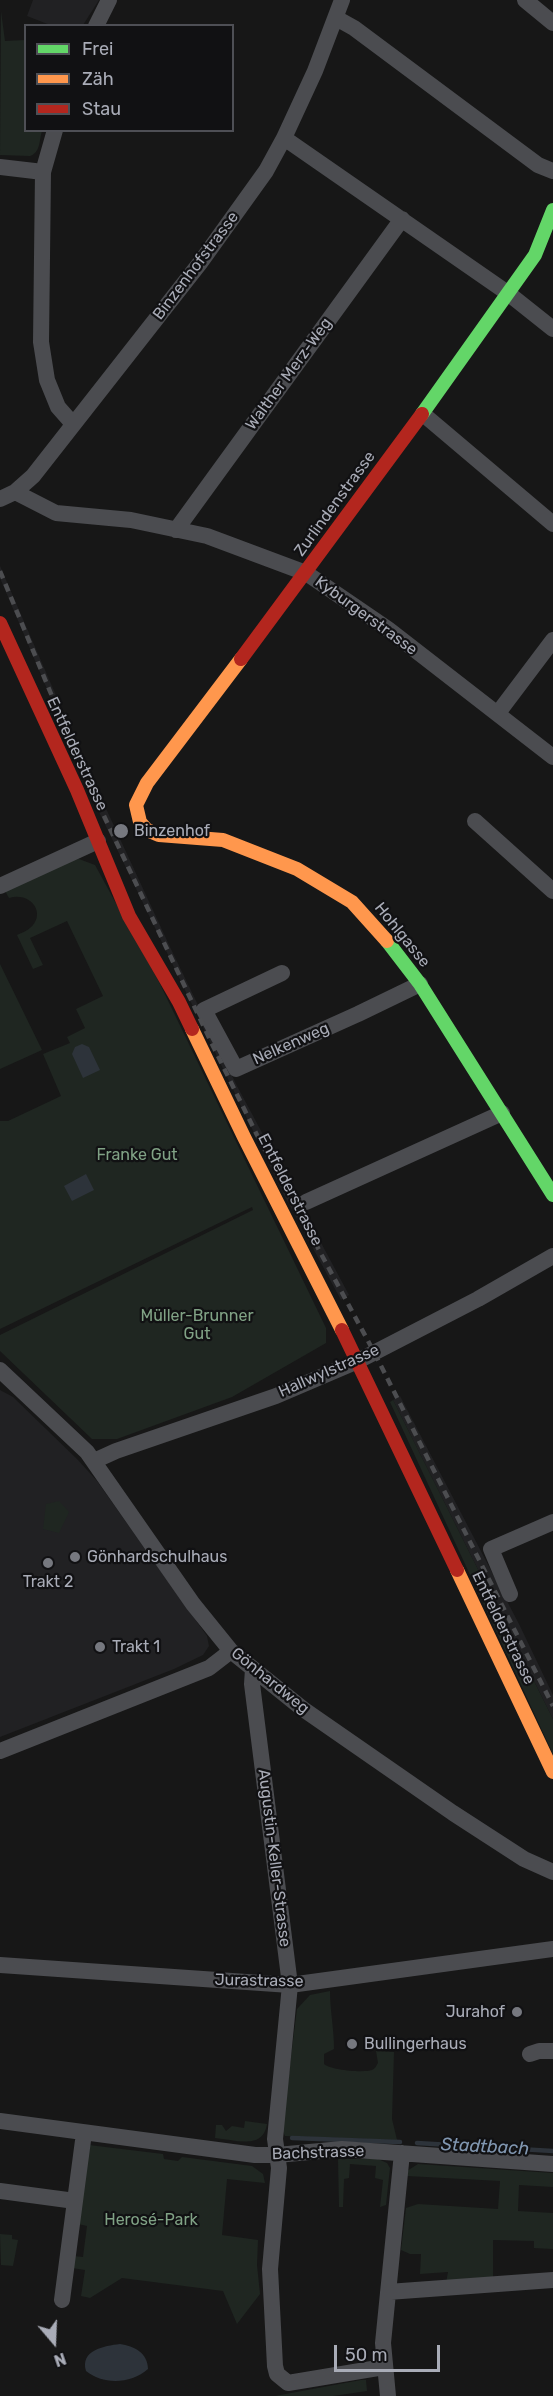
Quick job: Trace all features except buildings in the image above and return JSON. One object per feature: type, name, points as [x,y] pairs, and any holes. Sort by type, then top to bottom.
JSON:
[{"type":"street","points":[[97,24],[109,0]]},
{"type":"street","name":"Binzenhofstrasse","points":[[8,495],[33,476],[200,263],[266,171],[284,138],[342,0]]},
{"type":"street","points":[[525,0],[553,23]]},
{"type":"street","points":[[336,18],[354,28],[538,165],[553,171]]},
{"type":"street","points":[[54,132],[43,172],[41,342],[51,389],[58,407],[74,424]]},
{"type":"street","points":[[284,138],[509,294],[553,329]]},
{"type":"street","points":[[0,167],[43,172]]},
{"type":"street","name":"Zurlindenstrasse","points":[[137,812],[139,796],[147,783],[306,573],[509,294],[535,255],[553,210]]},
{"type":"street","name":"Walther Merz-Weg","points":[[176,530],[402,219]]},
{"type":"street","points":[[423,414],[553,524]]},
{"type":"street","name":"Kyburgerstrasse","points":[[8,495],[56,513],[131,519],[207,536],[306,573],[388,629],[553,757]]},
{"type":"street","name":"Entfelderstrasse","points":[[0,623],[129,916],[179,1002],[243,1137],[358,1361],[553,1772]]},
{"type":"street","points":[[498,713],[553,640]]},
{"type":"street","name":"Hohlgasse","points":[[137,812],[140,822],[147,830],[159,835],[222,840],[297,869],[352,902],[397,953],[420,984],[553,1195]]},
{"type":"street","points":[[475,821],[553,891]]},
{"type":"street","points":[[0,886],[98,842]]},
{"type":"street","name":"Nelkenweg","points":[[282,974],[204,1010],[236,1069],[420,984]]},
{"type":"street","points":[[306,1202],[502,1113]]},
{"type":"street","name":"Hallwylstrasse","points":[[94,1461],[116,1451],[276,1396],[358,1361],[478,1299],[553,1256]]},
{"type":"street","name":"Gönhardweg","points":[[0,1370],[59,1423],[94,1461],[193,1604],[231,1651],[303,1709],[453,1813],[524,1859],[553,1872]]},
{"type":"street","points":[[510,1593],[491,1549],[553,1522]]},
{"type":"street","points":[[0,1751],[209,1668],[231,1651]]},
{"type":"street","name":"Augustin-Keller-Strasse","points":[[253,1669],[252,1684],[290,1984],[275,2139],[279,2168],[270,2269],[271,2313],[277,2374],[288,2383],[384,2367]]},
{"type":"street","name":"Jurastrasse","points":[[0,1965],[290,1984],[553,1949]]},
{"type":"street","points":[[530,2054],[539,2051],[553,2051]]},
{"type":"street","name":"Bachstrasse","points":[[0,2121],[255,2154],[277,2155],[342,2150],[553,2164]]},
{"type":"street","points":[[62,2300],[84,2133]]},
{"type":"street","points":[[388,2396],[383,2343],[402,2153]]},
{"type":"street","points":[[0,2191],[75,2201]]},
{"type":"street","points":[[388,2292],[553,2280]]},
{"type":"shaded area","points":[[33,0],[99,0],[84,24],[47,24],[27,16]]},
{"type":"shaded area","points":[[0,566],[90,774],[170,947],[237,1086],[349,1295],[341,1300],[283,1193],[100,814],[0,578]]},
{"type":"shaded area","points":[[82,1044],[89,1047],[100,1070],[83,1078],[72,1054],[75,1047]]},
{"type":"shaded area","points":[[86,1174],[94,1190],[72,1201],[64,1186]]},
{"type":"shaded area","name":"Gönhardschulhaus","points":[[0,1390],[13,1397],[97,1481],[207,1636],[209,1646],[203,1655],[174,1669],[0,1737]]},
{"type":"shaded area","points":[[400,1396],[520,1626],[553,1695],[553,1719],[393,1400]]},
{"type":"shaded area","points":[[120,2344],[139,2351],[146,2359],[148,2369],[134,2378],[117,2381],[100,2379],[86,2371],[87,2358],[95,2350]]},
{"type":"green space","points":[[1,11],[5,41],[24,40],[24,132],[42,132],[38,149],[34,154],[30,156],[0,155]]},
{"type":"green space","points":[[79,859],[95,865],[159,982],[326,1328],[326,1343],[232,1397],[117,1439],[92,1439],[0,1351],[0,1335],[253,1210],[252,1207],[0,1329],[0,1121],[8,1121],[61,1096],[43,1054],[70,1043],[67,1037],[85,1028],[76,1009],[103,996],[67,921],[30,938],[43,965],[33,969],[17,935],[29,929],[35,922],[37,911],[30,901],[17,897],[9,898],[5,891],[70,860]]},
{"type":"green space","points":[[0,964],[42,1050],[0,1069]]},
{"type":"green space","points":[[393,1400],[553,1719],[553,1754],[390,1402]]},
{"type":"green space","points":[[59,1501],[69,1512],[59,1533],[43,1529],[46,1504]]},
{"type":"green space","points":[[330,1991],[334,2049],[324,2054],[324,2064],[339,2069],[368,2071],[378,2063],[376,2051],[394,2052],[392,2119],[397,2140],[285,2136],[282,2129],[297,2009],[310,1995]]},
{"type":"green space","points":[[245,2121],[267,2124],[260,2137],[247,2142],[215,2138],[216,2125],[222,2125],[226,2131],[232,2126],[244,2128]]},
{"type":"green space","name":"Herosé-Park","points":[[89,2145],[163,2154],[164,2159],[178,2161],[182,2157],[252,2166],[263,2174],[265,2183],[227,2179],[222,2235],[258,2240],[257,2265],[260,2294],[237,2324],[223,2291],[122,2278],[90,2298],[81,2296],[85,2270],[72,2268],[73,2256],[83,2257],[87,2226],[78,2224]]},
{"type":"green space","points":[[338,2159],[378,2159],[387,2163],[390,2168],[386,2205],[380,2207],[383,2180],[375,2178],[376,2166],[350,2164],[349,2178],[344,2179],[343,2207],[339,2207]]},
{"type":"green space","points":[[418,2164],[553,2173],[553,2187],[519,2185],[518,2211],[553,2213],[553,2249],[534,2248],[534,2241],[493,2240],[493,2278],[446,2283],[448,2272],[420,2274],[421,2254],[410,2254],[401,2250],[406,2208],[418,2204],[498,2209],[500,2181],[407,2176],[407,2171]]},
{"type":"green space","points":[[0,2234],[12,2235],[12,2239],[18,2240],[13,2266],[1,2265]]},
{"type":"green space","points":[[366,2380],[367,2391],[333,2396],[275,2396]]},
{"type":"waterway","name":"Stadtbach","points":[[292,2138],[400,2142]]},
{"type":"waterway","name":"Stadtbach","points":[[417,2143],[553,2151]]},
{"type":"railway","points":[[0,571],[86,778],[212,1044],[257,1135],[374,1352],[553,1706]]},
{"type":"traffic: fast","points":[[422,414],[535,255],[553,210]]},
{"type":"traffic: fast","points":[[387,941],[420,984],[553,1195]]},
{"type":"traffic: slow","points":[[241,659],[147,783],[136,805],[140,822],[147,830],[159,835],[223,840],[297,869],[352,902],[387,941]]},
{"type":"traffic: slow","points":[[192,1029],[342,1330]]},
{"type":"traffic: slow","points":[[457,1570],[553,1772]]},
{"type":"traffic: jam","points":[[241,659],[422,414]]},
{"type":"traffic: jam","points":[[0,623],[77,790],[129,916],[192,1029]]},
{"type":"traffic: jam","points":[[342,1330],[457,1570]]},
{"type":"place","name":"Binzenhof","points":[[121,831]]},
{"type":"place","name":"Gönhardschulhaus","points":[[75,1557]]},
{"type":"place","name":"Trakt 2","points":[[48,1563]]},
{"type":"place","name":"Trakt 1","points":[[100,1647]]},
{"type":"place","name":"Jurahof","points":[[517,2012]]},
{"type":"place","name":"Bullingerhaus","points":[[352,2044]]},
{"type":"park label","name":"Franke Gut","points":[[137,1155]]},
{"type":"park label","name":"Müller-Brunner Gut","points":[[197,1325]]}]
